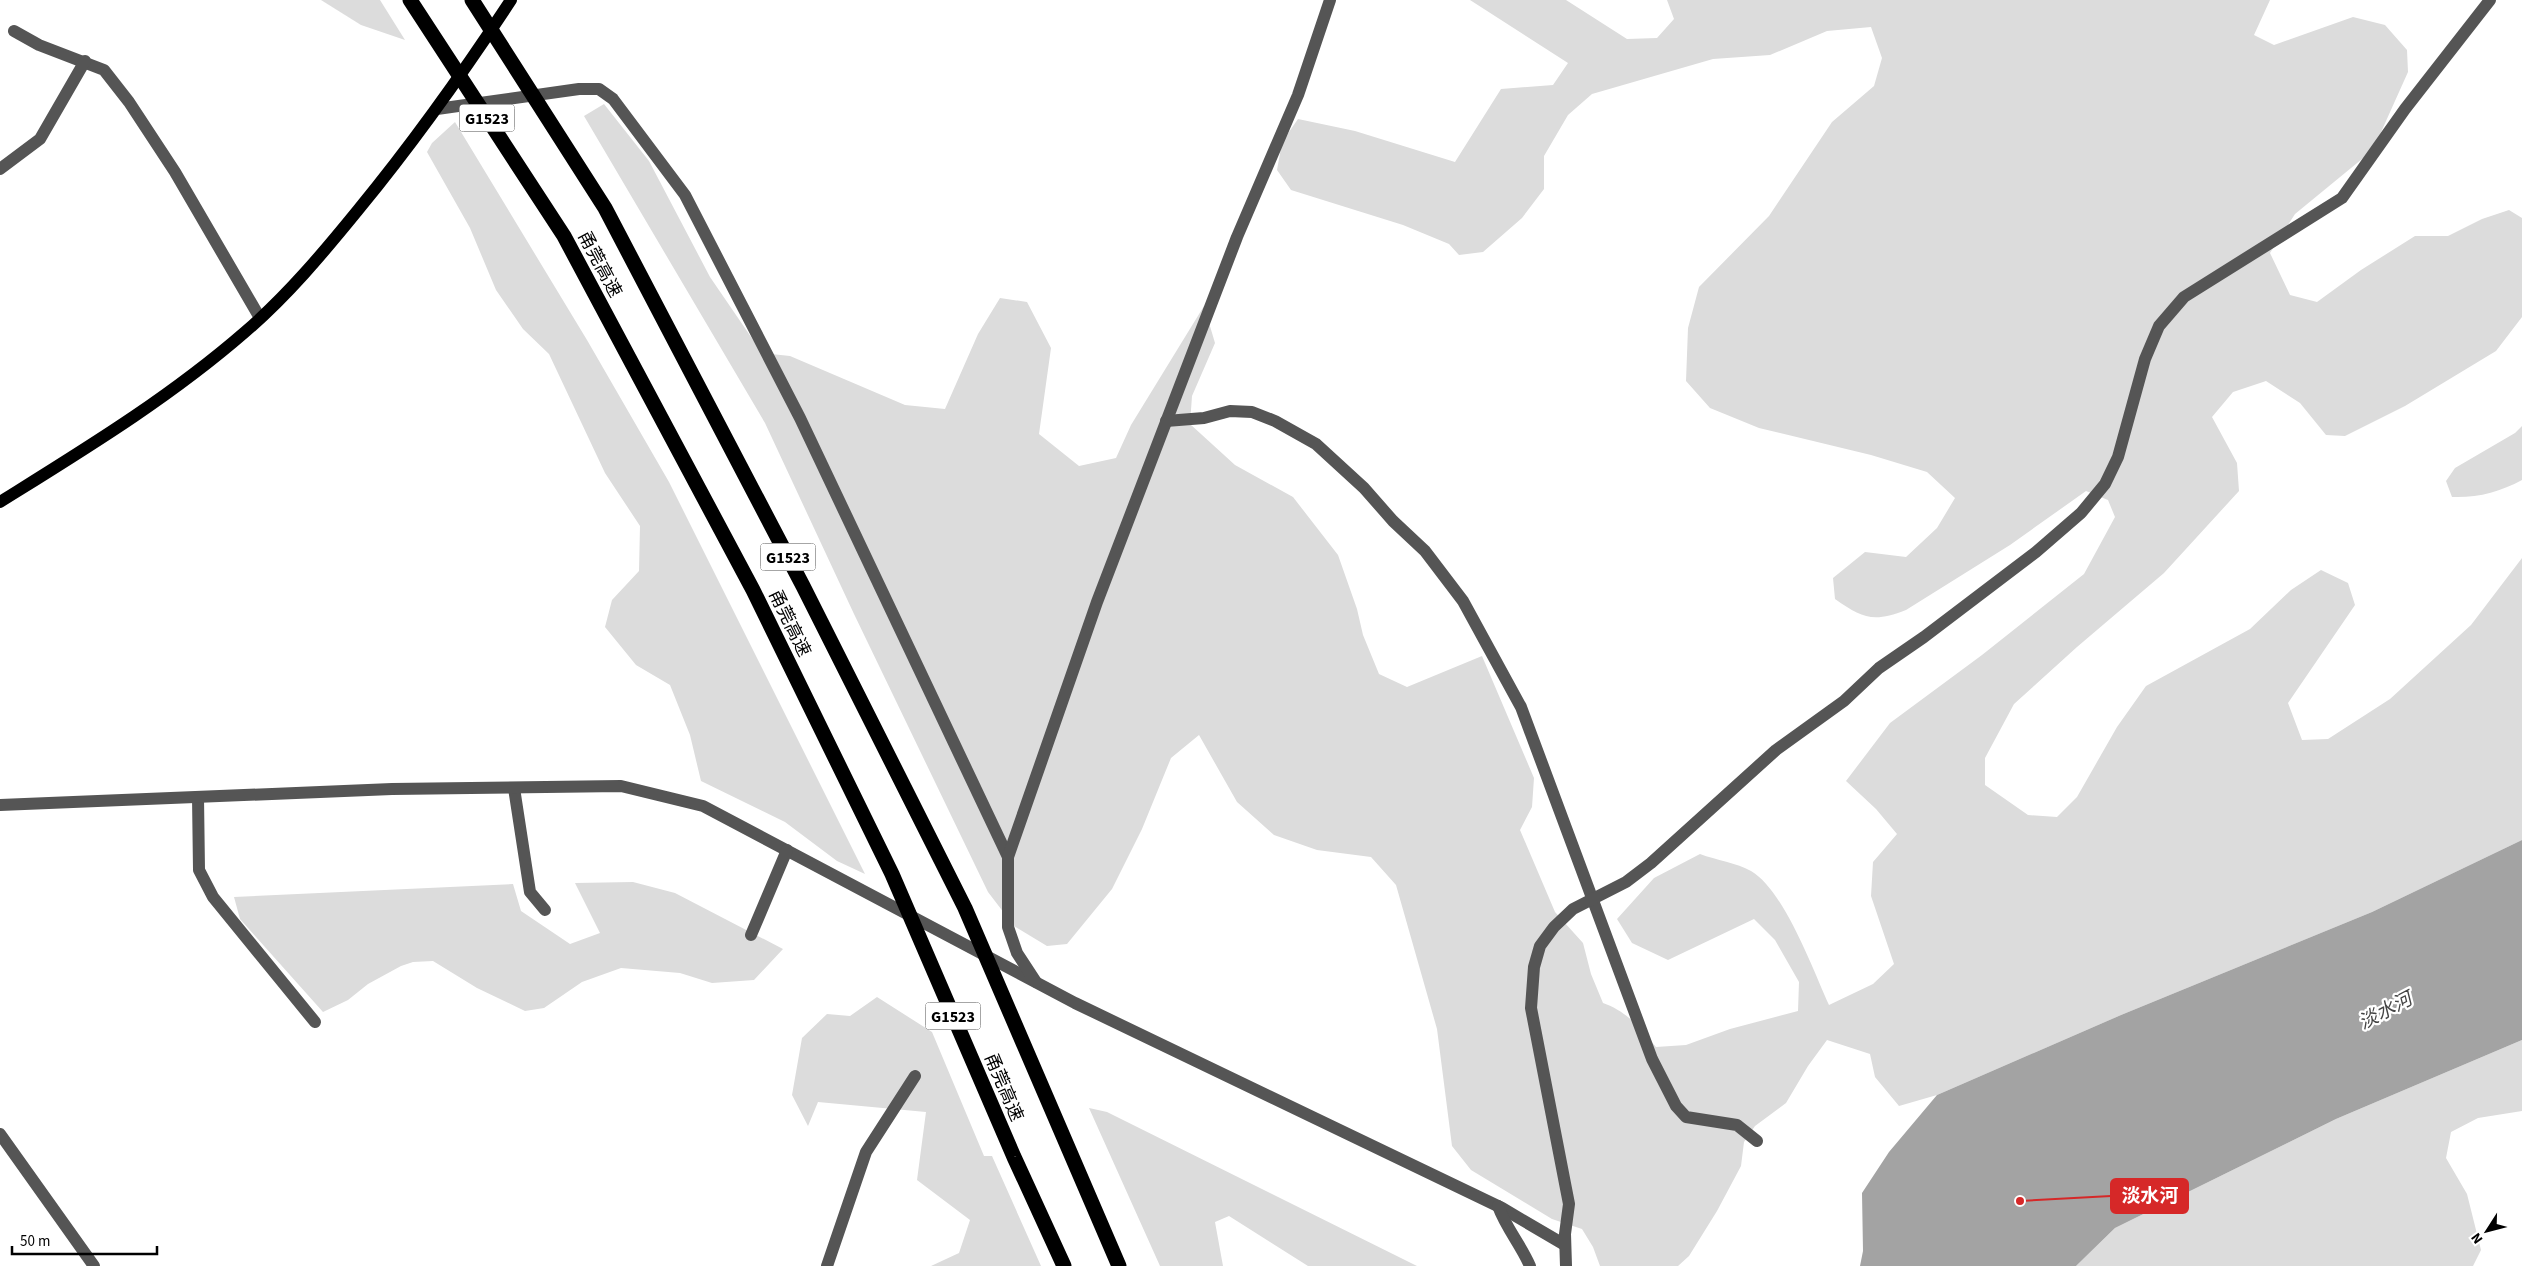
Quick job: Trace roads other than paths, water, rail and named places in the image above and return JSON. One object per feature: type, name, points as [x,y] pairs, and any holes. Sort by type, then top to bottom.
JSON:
[{"type":"highway","name":"甬莞高速","points":[[410,0],[564,236],[753,590],[892,874],[1014,1157],[1064,1266]]},
{"type":"highway","name":"甬莞高速","points":[[472,0],[605,208],[803,586],[966,908],[1068,1151],[1119,1266]]},
{"type":"main road","points":[[0,502],[118,428],[165,396],[260,318],[335,238],[437,109],[511,0]]},
{"type":"street","points":[[1036,982],[1017,953],[1008,927],[1008,857],[1097,602],[1237,237],[1298,95],[1330,0]]},
{"type":"street","points":[[1566,1266],[1565,1245],[1569,1204],[1531,1008],[1534,967],[1540,946],[1554,927],[1574,909],[1626,882],[1650,863],[1776,750],[1844,701],[1879,668],[1998,580],[2081,514],[2105,484],[2118,457],[2145,359],[2159,326],[2184,297],[2342,198],[2405,109],[2490,0]]},
{"type":"street","points":[[14,31],[39,45],[104,70],[129,102],[175,172],[260,318]]},
{"type":"street","points":[[0,169],[40,139],[84,61]]},
{"type":"street","points":[[437,109],[579,89],[599,89],[613,99],[639,132],[685,195],[800,418],[1008,857]]},
{"type":"street","points":[[1166,421],[1204,418],[1230,411],[1252,412],[1275,421],[1316,444],[1364,488],[1393,521],[1425,551],[1463,601],[1521,707],[1591,900],[1652,1059],[1676,1106],[1686,1117],[1736,1125],[1757,1141]]},
{"type":"street","points":[[0,805],[392,789],[622,786],[703,806],[1036,982],[1498,1206],[1565,1245]]},
{"type":"street","points":[[514,788],[530,892],[546,910]]},
{"type":"street","points":[[198,797],[199,870],[213,897],[315,1022]]},
{"type":"street","points":[[751,935],[787,850]]},
{"type":"street","points":[[827,1266],[866,1152],[915,1076]]},
{"type":"street","points":[[0,1134],[94,1266]]},
{"type":"street","points":[[1498,1206],[1506,1228],[1524,1251],[1530,1266]]},
{"type":"water","points":[[2522,840],[2522,1040],[2336,1119],[2115,1228],[2076,1266],[1860,1266],[1863,1251],[1862,1193],[1889,1152],[1937,1095],[2121,1015],[2372,912]]},
{"type":"place","name":"淡水河","points":[[2020,1201]]}]
